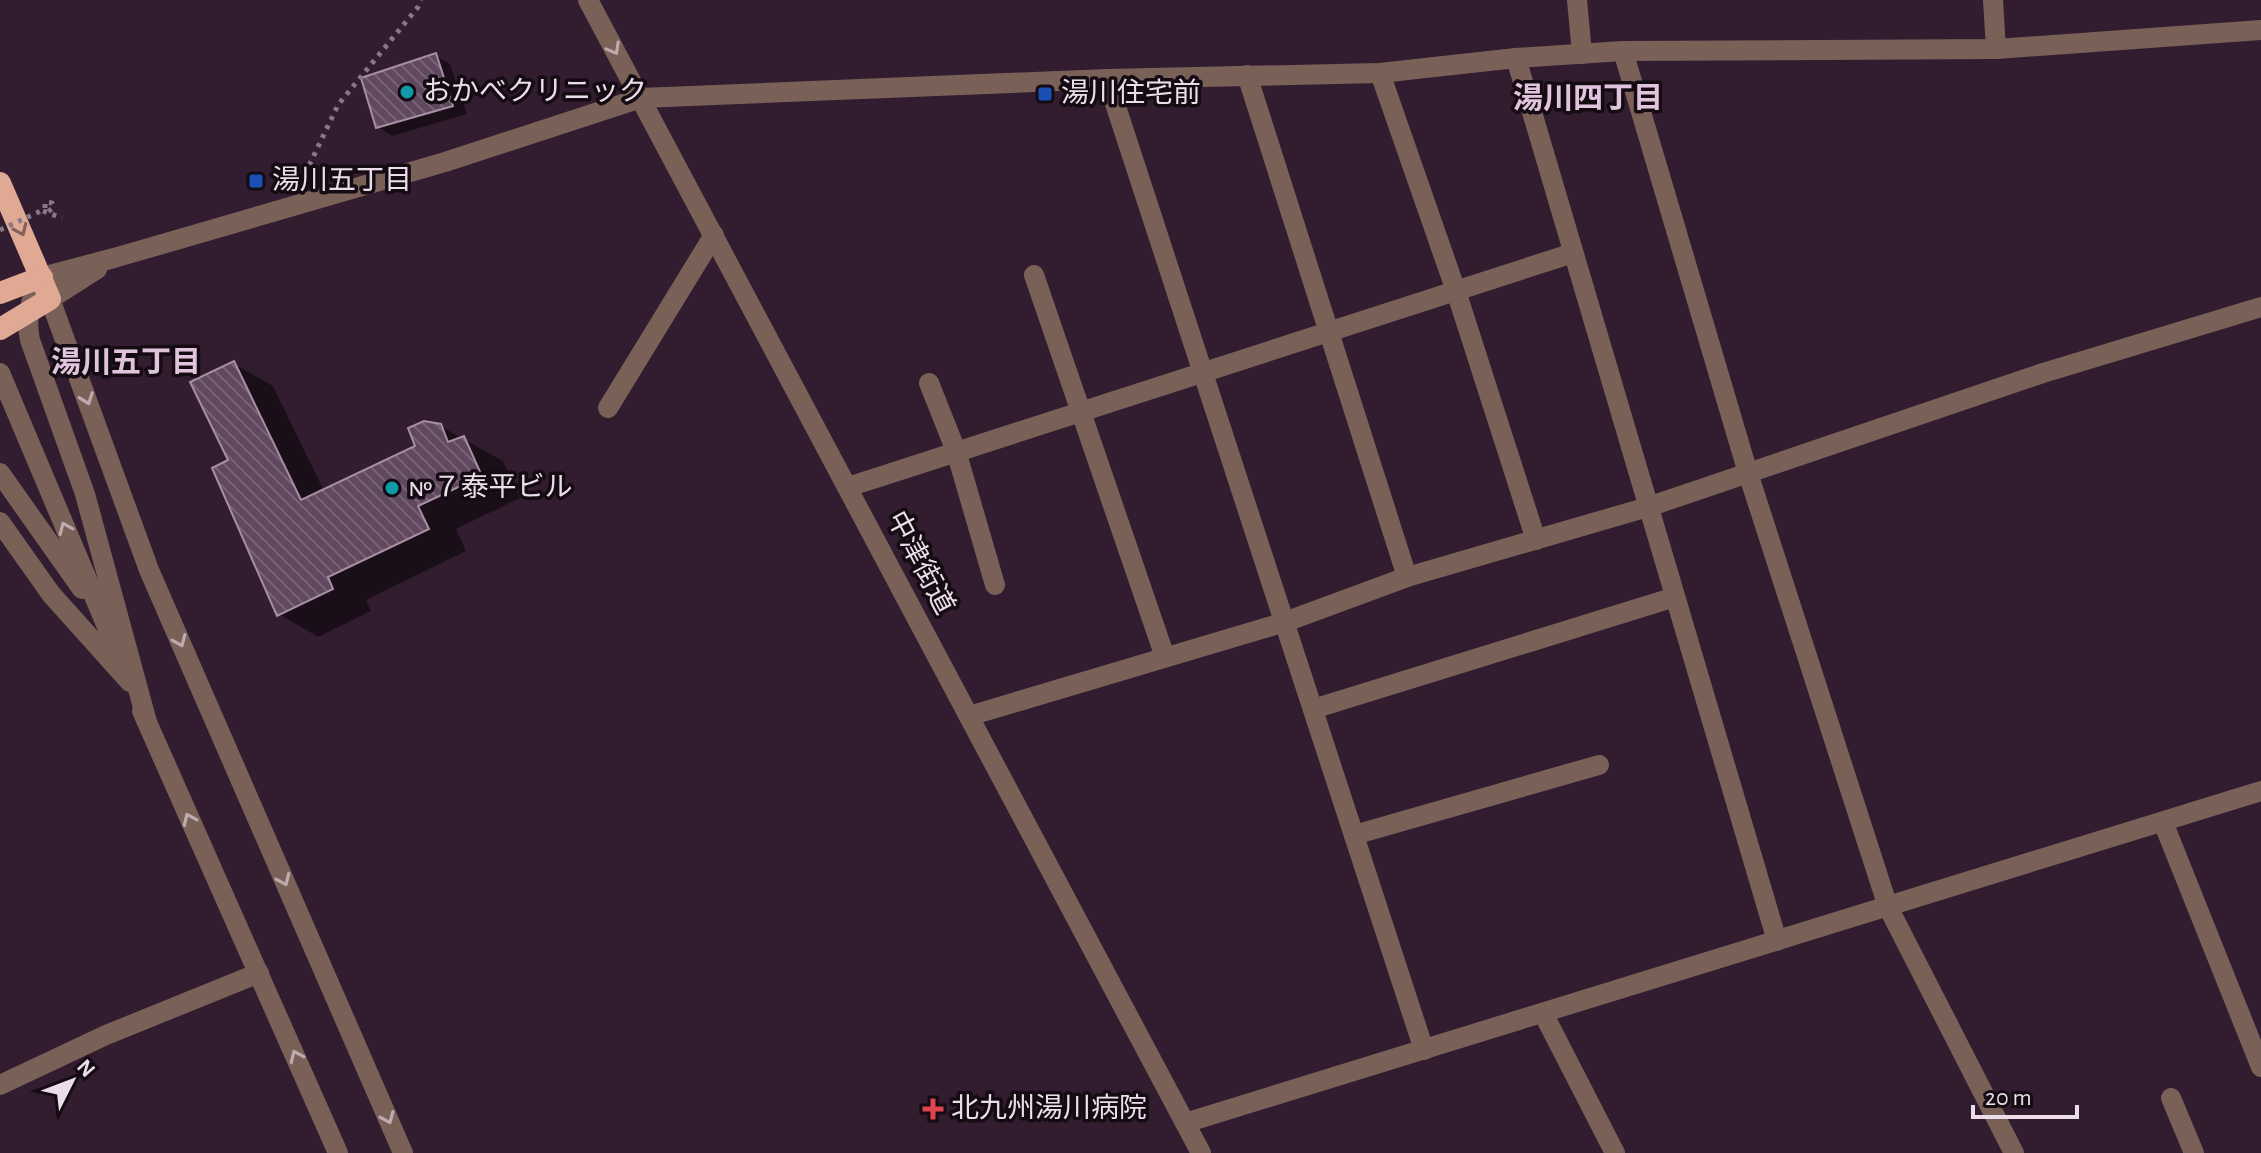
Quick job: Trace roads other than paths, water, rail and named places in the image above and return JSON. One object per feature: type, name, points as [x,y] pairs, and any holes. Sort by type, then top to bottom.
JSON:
[{"type":"highway","points":[[0,183],[50,299],[0,329]]},
{"type":"highway","points":[[0,293],[42,277]]},
{"type":"street","name":"中津街道","points":[[588,0],[1201,1153]]},
{"type":"street","points":[[1577,0],[1582,54]]},
{"type":"street","points":[[1993,0],[1996,49]]},
{"type":"street","points":[[147,722],[85,494],[30,340],[28,314],[42,277],[445,162],[641,98],[1107,79],[1380,73],[1516,58],[1623,51],[1996,49],[2261,30]]},
{"type":"street","points":[[1623,51],[1748,473],[1888,907],[2014,1153]]},
{"type":"street","points":[[1516,58],[1777,941]]},
{"type":"street","points":[[1380,73],[1456,291],[1536,540]]},
{"type":"street","points":[[1247,75],[1407,577]]},
{"type":"street","points":[[1107,79],[1424,1050]]},
{"type":"street","points":[[608,408],[714,235]]},
{"type":"street","points":[[848,487],[1573,253]]},
{"type":"street","points":[[114,258],[50,299],[149,570],[403,1153]]},
{"type":"street","points":[[1034,275],[1165,657]]},
{"type":"street","points":[[969,716],[1285,622],[1407,577],[1648,507],[2043,373],[2261,307]]},
{"type":"street","points":[[0,373],[147,722],[338,1153]]},
{"type":"street","points":[[929,383],[956,451],[995,585]]},
{"type":"street","points":[[0,473],[105,622]]},
{"type":"street","points":[[0,522],[51,594],[130,682]]},
{"type":"street","points":[[1313,709],[1675,597]]},
{"type":"street","points":[[1354,835],[1599,765]]},
{"type":"street","points":[[1185,1123],[2261,791]]},
{"type":"street","points":[[2163,822],[2261,1067]]},
{"type":"street","points":[[0,1085],[106,1035],[259,973]]},
{"type":"street","points":[[1543,1013],[1615,1153]]},
{"type":"street","points":[[2171,1098],[2194,1153]]},
{"type":"place","name":"おかべクリニック","points":[[407,92]]},
{"type":"place","name":"湯川住宅前","points":[[1045,94]]},
{"type":"place","name":"湯川五丁目","points":[[256,181]]},
{"type":"place","name":"№７泰平ビル","points":[[392,488]]},
{"type":"place","name":"北九州湯川病院","points":[[933,1109]]},
{"type":"district","name":"湯川四丁目","points":[[1588,99]]},
{"type":"district","name":"湯川五丁目","points":[[126,363]]}]
